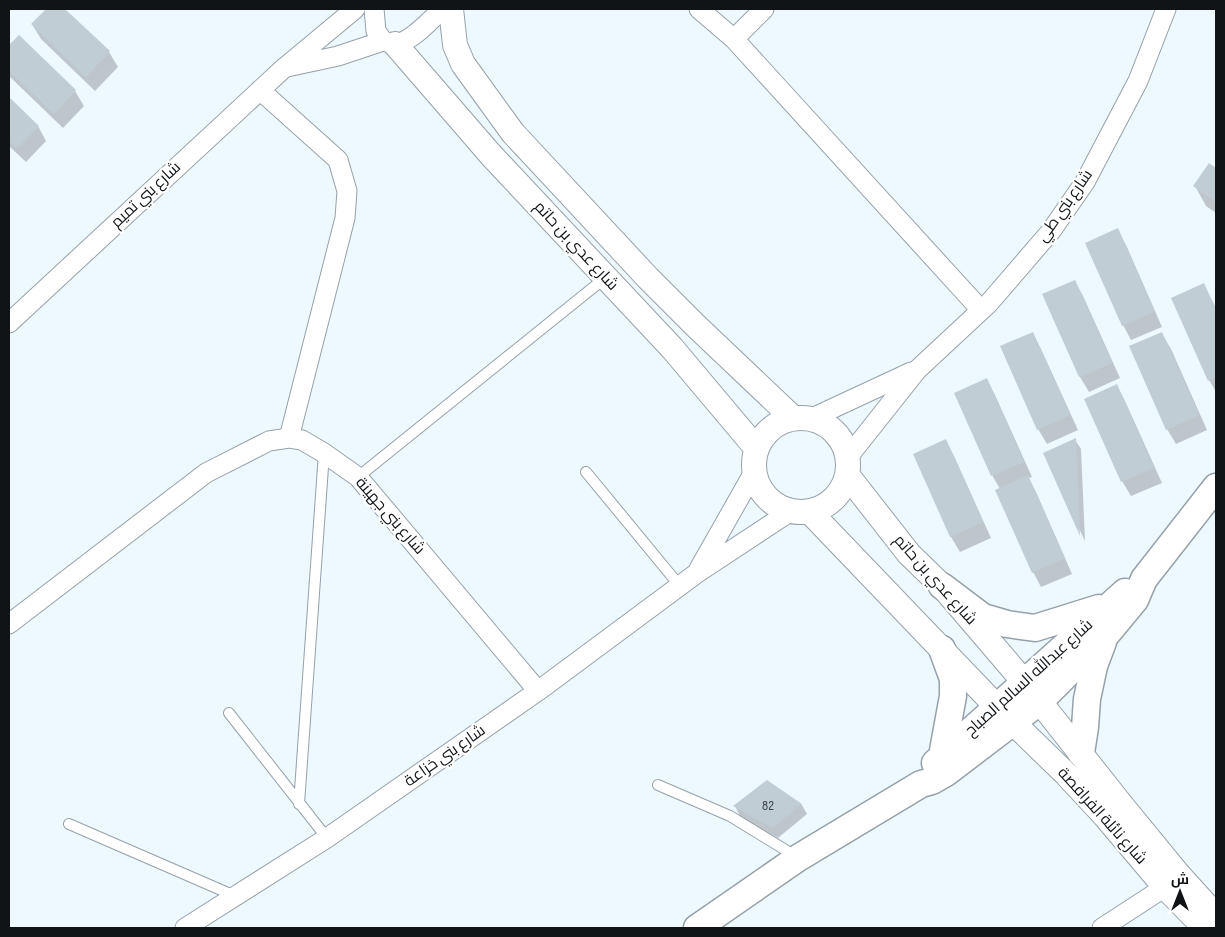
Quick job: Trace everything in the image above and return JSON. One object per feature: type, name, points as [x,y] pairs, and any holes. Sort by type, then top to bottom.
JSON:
[{"type":"main road","name":"شارع عبدالله السالم الصباح","points":[[697,928],[798,858],[921,784],[932,781],[946,773],[1005,715],[1106,635],[1135,600],[1144,579],[1216,487]]},
{"type":"main road","name":"شارع عبدالله السالم الصباح","points":[[1032,692],[1110,606],[1132,586],[1144,579]]},
{"type":"main road","points":[[942,586],[983,617],[1007,624],[1035,628],[1110,606]]},
{"type":"main road","points":[[1081,753],[1086,727],[1087,699],[1094,666],[1106,635]]},
{"type":"main road","points":[[942,649],[952,679],[953,696],[942,756]]},
{"type":"main road","name":"شارع عبدالله السالم الصباح","points":[[921,784],[934,764],[942,756],[1005,715]]},
{"type":"street","name":"شارع بني تميم","points":[[9,323],[284,68],[355,9]]},
{"type":"street","points":[[374,9],[376,31],[389,42]]},
{"type":"street","name":"شارع بني تميم","points":[[284,68],[407,38],[442,9]]},
{"type":"street","name":"شارع عدي بن حاتم","points":[[451,9],[455,45],[463,64],[513,133],[648,278],[696,326],[803,418]]},
{"type":"street","points":[[699,9],[734,39],[982,310]]},
{"type":"street","points":[[734,39],[764,9]]},
{"type":"street","name":"شارع بني طي","points":[[848,466],[917,370],[982,310],[1051,231],[1084,182],[1138,81],[1166,9]]},
{"type":"street","name":"شارع عدي بن حاتم","points":[[389,42],[672,348],[757,449]]},
{"type":"street","points":[[9,624],[206,473],[269,441],[289,438],[345,218],[347,190],[338,160],[260,90]]},
{"type":"street","name":"شارع بني طي","points":[[803,418],[917,370]]},
{"type":"street","points":[[803,418],[821,421],[836,432],[846,448],[848,466],[845,484],[834,499],[826,505],[800,511],[782,508],[766,497],[756,481],[754,463],[762,437],[768,430],[776,424],[803,418]]},
{"type":"street","name":"شارع بني جهينة","points":[[289,438],[302,440],[358,477],[538,691]]},
{"type":"street","name":"شارع عدي بن حاتم","points":[[848,466],[909,554],[942,586],[1032,692]]},
{"type":"street","name":"شارع بني خزاعة","points":[[697,573],[754,472]]},
{"type":"street","points":[[800,511],[942,649],[1005,715]]},
{"type":"street","name":"شارع بني خزاعة","points":[[185,928],[327,838],[538,691],[697,573],[800,511]]},
{"type":"street","name":"شارع نائلة الفرافصة","points":[[1032,692],[1119,802],[1205,928]]},
{"type":"street","name":"شارع نائلة الفرافصة","points":[[1005,715],[1172,880],[1216,916]]},
{"type":"street","points":[[1102,928],[1172,880]]},
{"type":"lane","points":[[358,477],[606,278]]},
{"type":"lane","points":[[299,804],[324,453]]},
{"type":"lane","points":[[586,472],[680,586]]},
{"type":"lane","points":[[229,713],[327,838]]},
{"type":"lane","points":[[658,785],[730,816],[798,858]]},
{"type":"lane","points":[[69,824],[235,896]]},
{"type":"building","points":[[46,9],[65,9],[110,51],[86,77],[31,24]]},
{"type":"building","points":[[19,35],[76,90],[54,114],[9,71],[9,45]]},
{"type":"building","points":[[9,97],[39,126],[17,148],[9,141]]},
{"type":"building","points":[[1209,163],[1216,168],[1216,202],[1193,186]]},
{"type":"building","points":[[1118,228],[1155,311],[1122,326],[1085,243]]},
{"type":"building","points":[[1075,280],[1112,363],[1079,377],[1042,294]]},
{"type":"building","points":[[1204,283],[1216,310],[1216,377],[1208,381],[1171,298]]},
{"type":"building","points":[[1033,332],[1070,415],[1037,430],[1000,346]]},
{"type":"building","points":[[1162,332],[1199,415],[1166,430],[1129,346]]},
{"type":"building","points":[[987,378],[1024,462],[991,476],[954,393]]},
{"type":"building","points":[[1117,384],[1154,468],[1121,482],[1084,399]]},
{"type":"building","points":[[1076,438],[1080,536],[1043,453]]},
{"type":"building","points":[[946,439],[983,522],[950,537],[913,454]]},
{"type":"building","points":[[1028,475],[1065,558],[1032,573],[995,490]]},
{"type":"building","points":[[767,780],[802,804],[772,828],[733,806]]}]
